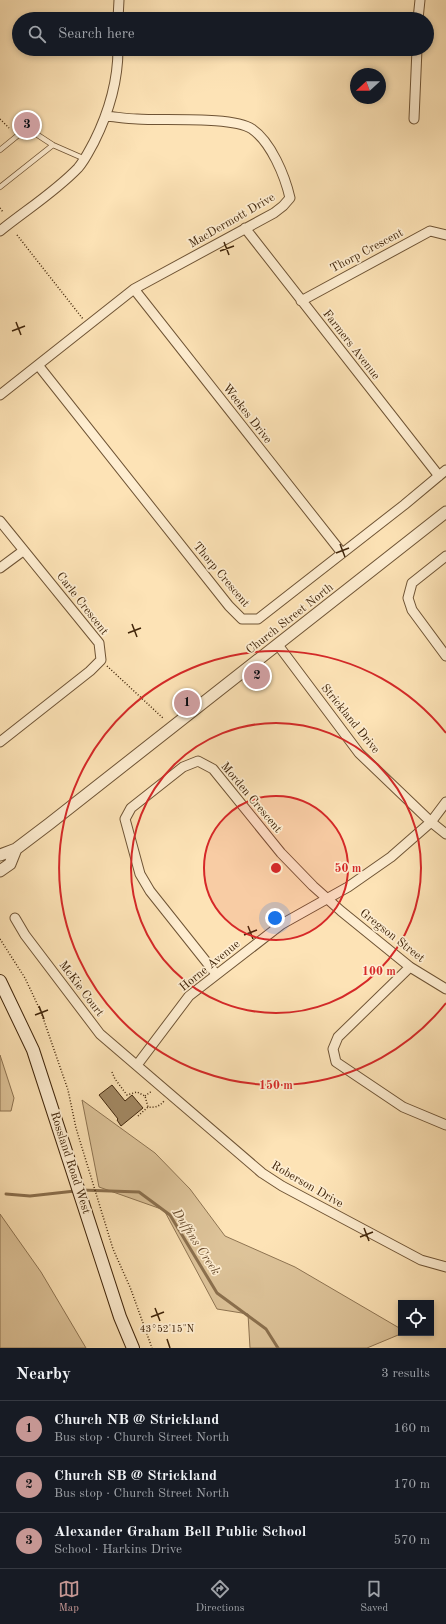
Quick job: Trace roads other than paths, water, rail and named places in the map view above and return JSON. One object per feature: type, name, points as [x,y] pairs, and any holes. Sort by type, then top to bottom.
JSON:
[{"type":"main road","name":"Rossland Road West","points":[[0,981],[33,1050],[120,1317],[133,1348]]},
{"type":"street","points":[[118,12],[119,0]]},
{"type":"street","points":[[419,12],[420,0]]},
{"type":"street","points":[[0,231],[55,188],[78,168],[85,159],[106,116],[118,69],[118,56]]},
{"type":"street","points":[[414,119],[417,56]]},
{"type":"street","name":"MacDermott Drive","points":[[0,394],[134,289],[274,213],[290,198],[286,180],[266,144],[252,129],[231,122],[137,119],[106,116]]},
{"type":"street","name":"Farmers Avenue","points":[[245,228],[301,301],[442,473]]},
{"type":"street","name":"Thorp Crescent","points":[[301,301],[430,231],[446,235]]},
{"type":"street","name":"Weekes Drive","points":[[134,289],[342,553]]},
{"type":"street","name":"Thorp Crescent","points":[[38,365],[228,606],[242,619],[258,619],[404,505],[442,473]]},
{"type":"street","name":"Church Street North","points":[[0,855],[16,849],[446,512]]},
{"type":"street","name":"Carle Crescent","points":[[0,521],[99,643],[101,660],[90,671],[0,742]]},
{"type":"street","points":[[0,568],[23,550]]},
{"type":"street","points":[[446,556],[412,583],[408,598],[412,610],[446,656]]},
{"type":"street","name":"Strickland Drive","points":[[278,645],[359,753],[431,822],[446,834]]},
{"type":"street","name":"Morden Crescent","points":[[216,974],[150,891],[140,874],[125,819],[131,808],[182,767],[198,761],[213,769],[281,853],[326,899]]},
{"type":"street","name":"Horne Avenue","points":[[137,1065],[189,996],[282,924],[348,888],[372,872],[431,822],[446,802]]},
{"type":"street","name":"Church Street North","points":[[0,871],[10,864],[16,849]]},
{"type":"street","name":"Gregson Street","points":[[326,899],[410,967],[446,989]]},
{"type":"street","name":"McKie Court","points":[[16,918],[25,935],[100,1034],[137,1065]]},
{"type":"street","points":[[410,967],[338,1037],[333,1049],[336,1062],[403,1107],[446,1125]]},
{"type":"street","name":"Roberson Drive","points":[[137,1065],[262,1173],[282,1186],[421,1260],[446,1267]]},
{"type":"lane","points":[[0,150],[27,128],[53,145],[85,159]]},
{"type":"lane","points":[[0,187],[53,145]]},
{"type":"waterway","name":"Duffins Creek","points":[[81,1190],[139,1192],[170,1215],[217,1293],[266,1329],[278,1348]]},
{"type":"waterway","name":"Duffins Creek","points":[[6,1194],[30,1196],[75,1191]]},
{"type":"place","name":"Alexander Graham Bell Public School","points":[[27,125]]},
{"type":"place","name":"Church SB @ Strickland","points":[[257,676]]},
{"type":"place","name":"Church NB @ Strickland","points":[[187,703]]}]
